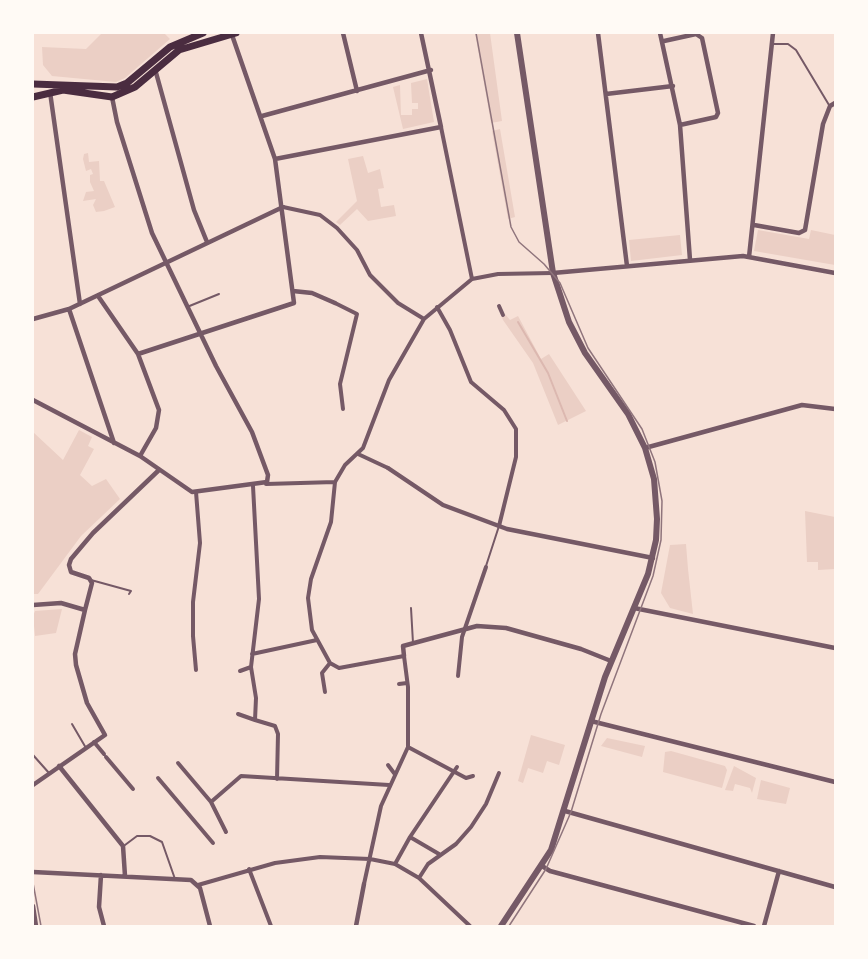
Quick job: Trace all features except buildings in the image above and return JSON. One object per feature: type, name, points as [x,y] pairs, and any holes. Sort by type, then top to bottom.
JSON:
[{"type":"main road","points":[[33,84],[117,87],[128,83],[170,47],[203,33]]},
{"type":"main road","points":[[33,97],[63,90],[112,97],[135,87],[179,50],[219,35],[233,34]]},
{"type":"main road","points":[[155,69],[153,66],[170,47]]},
{"type":"street","points":[[343,33],[357,91]]},
{"type":"street","points":[[421,33],[431,70],[472,279]]},
{"type":"street","points":[[501,926],[551,850],[611,661],[653,558],[657,502],[654,479],[645,448],[628,414],[585,353],[569,322],[553,273],[517,33]]},
{"type":"street","points":[[598,33],[627,266]]},
{"type":"street","points":[[660,33],[664,41],[680,125],[690,260]]},
{"type":"street","points":[[748,257],[754,225],[772,33]]},
{"type":"street","points":[[138,354],[294,303],[275,159],[233,34]]},
{"type":"street","points":[[664,41],[696,34],[702,38],[718,113],[716,117],[680,125]]},
{"type":"street","points":[[155,69],[194,210],[207,242]]},
{"type":"street","points":[[262,116],[431,70]]},
{"type":"street","points":[[606,94],[673,87]]},
{"type":"street","points":[[50,92],[80,304]]},
{"type":"street","points":[[112,97],[117,122],[152,233],[200,333],[252,432],[268,476],[266,484]]},
{"type":"street","points":[[754,225],[803,232],[827,114],[833,105]]},
{"type":"street","points":[[827,114],[835,118]]},
{"type":"street","points":[[275,159],[441,127]]},
{"type":"street","points":[[33,319],[69,309],[283,207],[320,215],[337,228],[357,250],[370,275],[398,303],[424,319]]},
{"type":"street","points":[[404,656],[344,669],[330,663],[312,630],[308,598],[311,579],[331,522],[335,482],[345,465],[365,445],[389,380],[424,319],[436,307],[472,279],[498,274],[553,273],[748,257],[835,273]]},
{"type":"street","points":[[293,291],[312,293],[357,314],[340,384],[343,410]]},
{"type":"street","points":[[98,296],[138,354],[159,410],[156,428],[140,456]]},
{"type":"street","points":[[499,306],[503,315]]},
{"type":"street","points":[[436,307],[450,330],[471,382],[504,410],[516,429],[516,457],[499,526]]},
{"type":"street","points":[[69,309],[114,443]]},
{"type":"street","points":[[33,400],[140,456],[190,491],[266,484],[335,482]]},
{"type":"street","points":[[645,448],[802,405],[835,410]]},
{"type":"street","points":[[100,436],[106,434],[109,429]]},
{"type":"street","points":[[357,454],[387,468],[443,505],[499,526],[534,536],[653,558]]},
{"type":"street","points":[[33,785],[107,733],[87,703],[76,665],[75,654],[91,580],[75,574],[70,569],[72,559],[86,541],[159,470]]},
{"type":"street","points":[[253,486],[259,599],[250,667],[256,698],[255,720]]},
{"type":"street","points":[[196,492],[200,543],[193,602],[196,670]]},
{"type":"street","points":[[458,676],[462,637],[486,567]]},
{"type":"street","points":[[33,605],[61,603],[85,610]]},
{"type":"street","points":[[634,608],[835,648]]},
{"type":"street","points":[[356,926],[377,820],[388,785],[408,747],[407,683],[403,646],[477,626],[506,628],[581,649],[611,661]]},
{"type":"street","points":[[252,654],[317,640]]},
{"type":"street","points":[[325,692],[322,673],[330,663]]},
{"type":"street","points":[[240,671],[250,667]]},
{"type":"street","points":[[399,684],[407,683]]},
{"type":"street","points":[[256,698],[262,699]]},
{"type":"street","points":[[238,714],[275,726],[278,734],[277,778]]},
{"type":"street","points":[[591,721],[835,782]]},
{"type":"street","points":[[94,742],[133,789]]},
{"type":"street","points":[[408,747],[456,769],[466,778],[473,776]]},
{"type":"street","points":[[178,763],[211,802],[226,832]]},
{"type":"street","points":[[388,765],[394,773]]},
{"type":"street","points":[[59,766],[123,846],[125,876]]},
{"type":"street","points":[[395,864],[410,837],[456,769]]},
{"type":"street","points":[[419,878],[439,854],[456,844],[471,827],[486,804],[499,773]]},
{"type":"street","points":[[211,802],[241,776],[388,785]]},
{"type":"street","points":[[158,778],[213,843]]},
{"type":"street","points":[[565,811],[835,887]]},
{"type":"street","points":[[410,837],[439,854]]},
{"type":"street","points":[[198,885],[249,869],[320,857],[370,859],[395,864],[419,878],[470,926]]},
{"type":"street","points":[[542,866],[550,871],[754,926]]},
{"type":"street","points":[[249,869],[271,926]]},
{"type":"street","points":[[764,926],[779,871]]},
{"type":"street","points":[[33,872],[190,880],[198,885],[210,926]]},
{"type":"street","points":[[101,875],[99,907],[104,926]]},
{"type":"street","points":[[33,906],[36,926]]},
{"type":"lane","points":[[772,44],[788,44],[796,50],[833,105]]},
{"type":"lane","points":[[187,307],[219,294]]},
{"type":"lane","points":[[486,567],[499,526]]},
{"type":"lane","points":[[91,580],[130,591],[129,594]]},
{"type":"lane","points":[[411,608],[413,643]]},
{"type":"lane","points":[[72,724],[86,748]]},
{"type":"lane","points":[[33,755],[49,774]]},
{"type":"lane","points":[[123,846],[137,836],[150,836],[162,842],[175,879]]},
{"type":"shaded area","points":[[102,33],[164,33],[170,39],[125,78],[116,82],[52,76],[43,65],[42,47],[86,49]]},
{"type":"shaded area","points":[[475,33],[490,33],[502,121],[491,123]]},
{"type":"shaded area","points":[[427,79],[434,122],[403,129],[393,87],[400,85],[401,115],[412,115],[412,109],[418,109],[418,103],[412,103],[411,83]]},
{"type":"shaded area","points":[[500,129],[515,217],[508,219],[492,131]]},
{"type":"shaded area","points":[[88,153],[89,162],[99,161],[100,181],[104,181],[115,207],[96,212],[93,205],[96,199],[83,201],[86,192],[94,191],[90,182],[90,175],[93,174],[91,169],[86,171],[83,159],[84,154]]},
{"type":"shaded area","points":[[363,156],[368,173],[380,169],[384,188],[378,189],[381,207],[394,205],[396,216],[368,221],[357,209],[340,225],[336,222],[357,201],[348,159]]},
{"type":"shaded area","points":[[758,230],[809,239],[811,230],[835,235],[835,265],[754,251]]},
{"type":"shaded area","points":[[680,235],[682,255],[631,261],[629,240]]},
{"type":"shaded area","points":[[505,314],[510,320],[518,316],[541,359],[549,354],[586,411],[558,425],[533,363],[503,320],[501,315]]},
{"type":"shaded area","points":[[79,430],[92,437],[88,446],[94,449],[80,475],[92,486],[106,479],[120,499],[81,536],[38,594],[33,594],[33,432],[63,460]]},
{"type":"shaded area","points":[[805,511],[835,517],[835,569],[818,570],[818,562],[807,562]]},
{"type":"shaded area","points":[[686,544],[693,614],[670,608],[661,593],[670,545]]},
{"type":"shaded area","points":[[62,609],[56,633],[35,636],[33,616],[35,611]]},
{"type":"shaded area","points":[[531,735],[565,745],[559,765],[547,761],[543,773],[528,768],[523,783],[518,781]]},
{"type":"shaded area","points":[[607,738],[645,746],[642,757],[601,746]]},
{"type":"shaded area","points":[[671,751],[725,766],[727,770],[722,788],[663,772],[665,752]]},
{"type":"shaded area","points":[[734,766],[756,778],[752,793],[750,788],[735,784],[733,791],[725,790]]},
{"type":"shaded area","points":[[761,780],[790,788],[786,804],[757,799]]},
{"type":"waterway","points":[[518,322],[548,373],[567,421]]},
{"type":"tram line","points":[[476,33],[511,227],[519,242],[544,264],[560,283],[588,348],[642,429],[655,462],[662,501],[661,540],[653,576],[601,714],[571,812],[546,869],[509,926]]},
{"type":"tram line","points":[[33,883],[41,926]]}]
